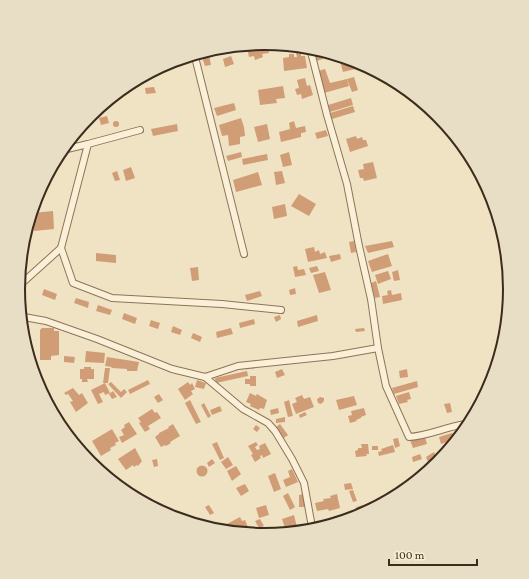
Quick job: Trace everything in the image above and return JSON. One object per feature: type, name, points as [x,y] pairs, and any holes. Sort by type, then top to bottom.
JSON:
[{"type":"street","points":[[312,55],[347,184],[371,299],[378,348],[386,386],[409,437],[463,424]]},
{"type":"street","points":[[196,60],[244,254]]},
{"type":"street","points":[[71,148],[140,130]]},
{"type":"street","points":[[88,144],[61,248],[73,283],[112,298],[222,304],[281,310]]},
{"type":"street","points":[[26,278],[61,248]]},
{"type":"street","points":[[27,318],[50,322],[172,368],[205,377],[243,409],[268,423],[275,431],[292,459],[304,483],[312,524]]},
{"type":"street","points":[[205,377],[238,366],[333,356],[378,348]]},
{"type":"building","points":[[268,50],[269,53],[262,54],[263,57],[255,60],[254,56],[249,57],[248,51]]},
{"type":"building","points":[[296,53],[301,53],[301,56],[305,56],[307,68],[284,71],[283,58],[289,57],[289,54],[294,54],[294,57],[297,57]]},
{"type":"building","points":[[231,56],[234,64],[225,67],[223,59]]},
{"type":"building","points":[[315,56],[323,57],[323,59],[316,61]]},
{"type":"building","points":[[209,57],[211,65],[205,66],[202,58]]},
{"type":"building","points":[[340,63],[355,68],[355,69],[343,72]]},
{"type":"building","points":[[325,69],[330,83],[347,79],[349,86],[324,93],[318,71]]},
{"type":"building","points":[[354,77],[358,90],[352,92],[347,79]]},
{"type":"building","points":[[305,78],[307,86],[310,85],[313,95],[302,99],[301,94],[297,95],[295,89],[299,88],[297,80]]},
{"type":"building","points":[[283,86],[285,98],[276,99],[277,103],[260,105],[258,90]]},
{"type":"building","points":[[154,87],[156,93],[146,94],[145,88]]},
{"type":"building","points":[[351,98],[353,105],[330,112],[328,105]]},
{"type":"building","points":[[234,103],[236,110],[217,116],[214,108]]},
{"type":"building","points":[[353,106],[355,112],[332,119],[330,113]]},
{"type":"building","points":[[107,116],[109,123],[101,125],[99,118]]},
{"type":"building","points":[[241,118],[245,136],[240,137],[240,144],[229,146],[228,135],[222,136],[219,125]]},
{"type":"building","points":[[116,121],[119,124],[116,127],[113,124]]},
{"type":"building","points":[[294,121],[296,128],[305,126],[306,132],[301,133],[301,137],[281,142],[279,132],[290,129],[289,123]]},
{"type":"building","points":[[177,124],[178,131],[153,136],[151,129]]},
{"type":"building","points":[[267,124],[270,139],[258,142],[254,127]]},
{"type":"building","points":[[326,130],[328,136],[317,139],[315,133]]},
{"type":"building","points":[[356,136],[357,139],[362,137],[363,140],[366,140],[368,146],[350,152],[346,139]]},
{"type":"building","points":[[241,152],[242,157],[228,161],[226,156]]},
{"type":"building","points":[[289,152],[292,165],[283,167],[280,155]]},
{"type":"building","points":[[267,154],[268,160],[243,165],[242,159]]},
{"type":"building","points":[[373,162],[377,178],[364,181],[363,178],[360,178],[358,170],[364,169],[363,164]]},
{"type":"building","points":[[131,167],[135,178],[126,181],[123,170]]},
{"type":"building","points":[[117,171],[120,180],[115,181],[112,173]]},
{"type":"building","points":[[282,171],[285,183],[276,185],[274,172]]},
{"type":"building","points":[[258,172],[262,185],[236,192],[233,180]]},
{"type":"building","points":[[299,194],[316,204],[309,216],[291,206]]},
{"type":"building","points":[[285,204],[287,216],[274,219],[272,207]]},
{"type":"building","points":[[53,211],[54,229],[34,231],[34,226],[38,212]]},
{"type":"building","points":[[354,241],[356,252],[351,253],[349,242]]},
{"type":"building","points":[[392,241],[394,247],[368,253],[365,246]]},
{"type":"building","points":[[314,247],[315,252],[319,250],[320,254],[325,252],[327,258],[308,262],[305,249]]},
{"type":"building","points":[[96,253],[116,255],[116,263],[96,261]]},
{"type":"building","points":[[340,254],[341,259],[331,262],[329,256]]},
{"type":"building","points":[[388,254],[392,266],[372,272],[368,261]]},
{"type":"building","points":[[297,266],[298,270],[304,269],[306,275],[295,277],[293,267]]},
{"type":"building","points":[[317,266],[319,271],[311,273],[309,268]]},
{"type":"building","points":[[198,267],[199,280],[192,281],[190,268]]},
{"type":"building","points":[[398,270],[400,280],[394,281],[392,272]]},
{"type":"building","points":[[388,271],[391,279],[378,284],[375,275]]},
{"type":"building","points":[[325,272],[331,290],[319,293],[313,275]]},
{"type":"building","points":[[376,281],[380,297],[375,298],[371,283]]},
{"type":"building","points":[[295,288],[296,294],[290,295],[289,290]]},
{"type":"building","points":[[44,289],[57,294],[55,300],[42,295]]},
{"type":"building","points":[[391,290],[392,295],[401,293],[402,300],[383,304],[382,296],[388,295],[387,291]]},
{"type":"building","points":[[260,291],[262,296],[247,301],[245,295]]},
{"type":"building","points":[[76,298],[89,302],[88,308],[74,303]]},
{"type":"building","points":[[98,305],[112,310],[110,315],[96,311]]},
{"type":"building","points":[[124,313],[137,318],[135,324],[122,319]]},
{"type":"building","points":[[280,315],[281,319],[276,322],[274,317]]},
{"type":"building","points":[[317,315],[318,321],[298,327],[297,321]]},
{"type":"building","points":[[254,319],[255,324],[240,328],[239,323]]},
{"type":"building","points":[[151,320],[160,323],[158,329],[149,326]]},
{"type":"building","points":[[173,326],[182,330],[180,335],[171,332]]},
{"type":"building","points":[[42,328],[54,328],[54,331],[59,331],[59,355],[51,356],[51,360],[40,360],[40,330]]},
{"type":"building","points":[[231,328],[233,334],[217,338],[216,332]]},
{"type":"building","points":[[364,328],[365,331],[356,332],[355,329]]},
{"type":"building","points":[[193,333],[202,337],[200,342],[191,338]]},
{"type":"building","points":[[86,351],[105,353],[104,363],[85,362]]},
{"type":"building","points":[[64,356],[75,357],[74,363],[64,362]]},
{"type":"building","points":[[107,357],[139,362],[137,371],[127,371],[127,369],[105,366]]},
{"type":"building","points":[[84,367],[91,367],[91,369],[94,369],[94,379],[87,379],[88,382],[82,382],[82,379],[80,379],[80,369],[84,369]]},
{"type":"building","points":[[105,368],[110,368],[108,383],[103,383]]},
{"type":"building","points":[[282,369],[285,375],[277,378],[275,372]]},
{"type":"building","points":[[407,369],[408,377],[400,378],[399,371]]},
{"type":"building","points":[[247,371],[248,376],[216,383],[215,378]]},
{"type":"building","points":[[250,376],[256,376],[256,386],[245,384],[245,379],[250,379]]},
{"type":"building","points":[[148,380],[150,384],[130,394],[128,390]]},
{"type":"building","points":[[197,380],[206,383],[204,389],[195,387]]},
{"type":"building","points":[[417,381],[418,387],[394,394],[392,388]]},
{"type":"building","points":[[111,382],[121,392],[124,389],[127,392],[121,398],[108,384]]},
{"type":"building","points":[[188,382],[190,385],[192,383],[195,389],[191,391],[193,394],[185,400],[178,389]]},
{"type":"building","points":[[105,383],[110,393],[105,395],[104,392],[99,394],[103,402],[98,404],[91,390]]},
{"type":"building","points":[[73,388],[79,395],[82,393],[88,403],[76,412],[70,402],[73,401],[68,394],[66,395],[64,393]]},
{"type":"building","points":[[113,391],[117,397],[112,399],[109,394]]},
{"type":"building","points":[[409,392],[411,399],[407,400],[408,402],[399,404],[396,396]]},
{"type":"building","points":[[250,393],[256,396],[257,394],[267,400],[264,409],[260,408],[259,410],[250,406],[251,404],[246,402]]},
{"type":"building","points":[[159,394],[163,400],[158,403],[154,397]]},
{"type":"building","points":[[302,395],[304,399],[310,397],[314,407],[296,414],[292,404],[297,402],[295,398]]},
{"type":"building","points":[[354,396],[357,405],[339,410],[336,400]]},
{"type":"building","points":[[320,397],[324,398],[324,401],[321,404],[318,403],[317,399]]},
{"type":"building","points":[[190,400],[201,422],[196,424],[185,403]]},
{"type":"building","points":[[289,400],[293,416],[288,417],[284,402]]},
{"type":"building","points":[[204,403],[211,416],[208,418],[201,405]]},
{"type":"building","points":[[450,403],[452,412],[447,413],[444,404]]},
{"type":"building","points":[[220,406],[222,411],[212,415],[210,410]]},
{"type":"building","points":[[278,408],[279,413],[271,415],[270,410]]},
{"type":"building","points":[[364,408],[366,415],[356,420],[357,421],[350,423],[348,416],[352,415],[351,411]]},
{"type":"building","points":[[152,409],[155,413],[157,412],[161,418],[148,426],[150,429],[145,432],[139,423],[141,422],[138,418]]},
{"type":"building","points":[[305,412],[307,415],[300,418],[299,415]]},
{"type":"building","points":[[285,417],[285,422],[276,423],[276,419]]},
{"type":"building","points":[[129,422],[137,434],[122,443],[119,437],[124,435],[121,430],[125,427],[124,425]]},
{"type":"building","points":[[173,424],[180,436],[166,446],[161,447],[155,437]]},
{"type":"building","points":[[280,424],[288,435],[284,438],[276,427]]},
{"type":"building","points":[[256,425],[260,428],[257,432],[253,429]]},
{"type":"building","points":[[112,429],[119,441],[115,443],[116,445],[110,448],[111,450],[101,456],[92,441]]},
{"type":"building","points":[[452,433],[454,436],[449,439],[450,441],[441,444],[439,437]]},
{"type":"building","points":[[425,437],[427,444],[413,448],[410,440]]},
{"type":"building","points":[[398,438],[400,446],[395,448],[393,439]]},
{"type":"building","points":[[217,442],[224,458],[220,460],[212,444]]},
{"type":"building","points":[[256,442],[258,445],[255,447],[257,450],[260,449],[259,446],[265,443],[271,454],[263,458],[262,455],[260,456],[261,458],[255,462],[251,455],[253,454],[248,446]]},
{"type":"building","points":[[361,444],[368,444],[369,454],[366,454],[367,456],[356,457],[355,451],[358,450],[358,448],[362,448]]},
{"type":"building","points":[[393,445],[395,452],[379,456],[378,452],[382,451],[381,449]]},
{"type":"building","points":[[372,446],[378,446],[378,450],[372,450]]},
{"type":"building","points":[[135,448],[142,461],[138,466],[137,465],[134,467],[133,465],[126,470],[118,459]]},
{"type":"building","points":[[434,452],[436,456],[437,455],[429,464],[426,457]]},
{"type":"building","points":[[420,454],[422,459],[413,462],[412,457]]},
{"type":"building","points":[[228,457],[233,465],[226,469],[221,462]]},
{"type":"building","points":[[157,459],[158,466],[154,467],[152,460]]},
{"type":"building","points":[[212,459],[215,463],[209,467],[207,463]]},
{"type":"building","points":[[200,466],[204,466],[206,467],[206,475],[200,476],[197,473],[197,469]]},
{"type":"building","points":[[236,466],[241,474],[232,481],[227,471]]},
{"type":"building","points":[[292,469],[298,482],[286,487],[283,480],[290,477],[288,471]]},
{"type":"building","points":[[275,473],[281,489],[274,492],[268,476]]},
{"type":"building","points":[[351,483],[353,489],[345,490],[344,484]]},
{"type":"building","points":[[245,484],[249,491],[241,496],[236,488]]},
{"type":"building","points":[[353,490],[357,501],[353,502],[349,491]]},
{"type":"building","points":[[288,493],[295,507],[290,510],[283,496]]},
{"type":"building","points":[[304,494],[304,507],[299,507],[299,495]]},
{"type":"building","points":[[337,494],[340,508],[329,511],[328,509],[317,511],[315,503],[324,501],[323,499],[331,498],[330,496]]},
{"type":"building","points":[[370,503],[357,511],[356,507]]},
{"type":"building","points":[[209,505],[214,513],[210,515],[205,507]]},
{"type":"building","points":[[266,505],[269,515],[259,518],[256,508]]},
{"type":"building","points":[[294,515],[297,527],[289,527],[289,526],[285,528],[282,519]]},
{"type":"building","points":[[240,517],[242,521],[245,520],[248,527],[233,527],[228,526],[227,524]]},
{"type":"building","points":[[260,519],[264,526],[259,528],[255,521]]}]
